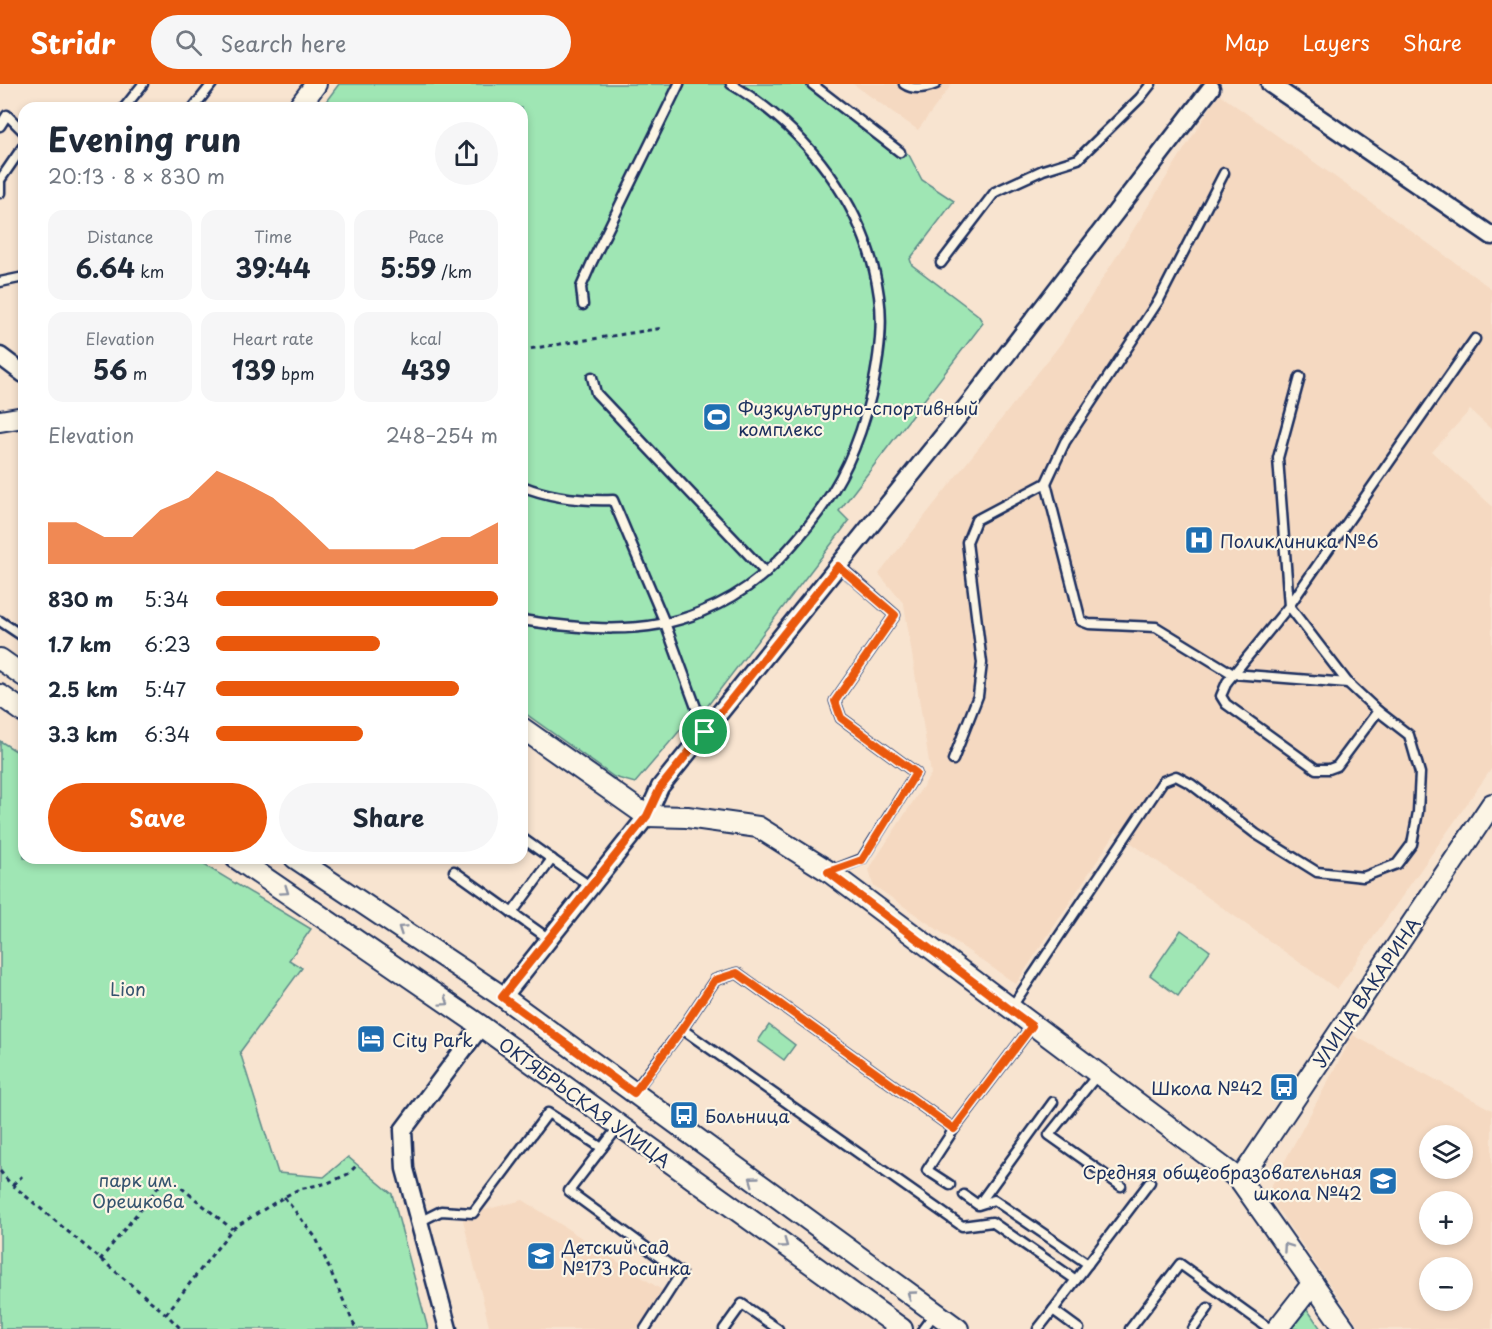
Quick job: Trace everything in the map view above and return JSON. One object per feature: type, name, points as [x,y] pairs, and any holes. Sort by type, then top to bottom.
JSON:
[{"type":"street","points":[[302,102],[316,84]]},
{"type":"street","points":[[1269,84],[1492,236]]},
{"type":"street","points":[[502,997],[647,816],[660,788],[971,401],[1211,88]]},
{"type":"street","points":[[0,357],[18,370]]},
{"type":"street","points":[[0,421],[18,418]]},
{"type":"street","points":[[0,660],[18,672]]},
{"type":"street","points":[[0,695],[18,708]]},
{"type":"street","points":[[528,732],[647,816],[687,818],[758,827],[828,872],[1240,1180],[1345,1329]]},
{"type":"street","name":"УЛИЦА ВАКАРИНА","points":[[1240,1180],[1492,804]]},
{"type":"street","name":"ОКТЯБРЬСКАЯ УЛИЦА","points":[[245,864],[481,1026],[902,1329]]},
{"type":"street","name":"ОКТЯБРЬСКАЯ УЛИЦА","points":[[304,864],[502,997],[958,1329]]},
{"type":"street","points":[[448,1329],[405,1169],[403,1130],[481,1026]]},
{"type":"street","points":[[1276,1329],[1313,1283]]},
{"type":"lane","points":[[129,102],[143,84]]},
{"type":"lane","points":[[198,102],[212,84]]},
{"type":"lane","points":[[584,305],[581,287],[680,84]]},
{"type":"lane","points":[[528,621],[559,626],[634,628],[665,623],[699,613],[748,589],[778,562],[823,508],[840,483],[858,443],[875,378],[881,330],[879,298],[873,265],[863,235],[845,198],[808,146],[785,123],[731,84]]},
{"type":"lane","points":[[812,84],[900,152]]},
{"type":"lane","points":[[904,84],[909,87],[926,88],[936,84]]},
{"type":"lane","points":[[941,263],[995,192],[1043,170],[1078,159],[1140,98],[1151,84]]},
{"type":"lane","points":[[0,126],[3,113],[18,127]]},
{"type":"lane","points":[[0,193],[0,182],[18,155]]},
{"type":"lane","points":[[952,760],[978,696],[982,663],[967,542],[976,520],[1046,483],[1065,442],[1159,300],[1224,173]]},
{"type":"lane","points":[[0,282],[18,278]]},
{"type":"lane","points":[[1378,711],[1337,766],[1329,769],[1316,769],[1226,704],[1221,696],[1233,674],[1289,606],[1475,339]]},
{"type":"lane","points":[[592,376],[596,393],[766,573]]},
{"type":"lane","points":[[1010,1009],[1163,781],[1176,776],[1191,784],[1257,834],[1317,873],[1363,877],[1396,864],[1412,844],[1418,812],[1420,773],[1409,735],[1378,711],[1348,683],[1289,606],[1278,458],[1300,377]]},
{"type":"lane","points":[[1046,483],[1081,621],[1089,624],[1156,627],[1233,674],[1348,683]]},
{"type":"lane","points":[[528,488],[565,498],[613,500],[665,623],[705,732]]},
{"type":"lane","points":[[828,872],[862,860],[916,773],[841,718],[835,701],[895,615],[838,566]]},
{"type":"lane","points":[[0,621],[18,633]]},
{"type":"lane","points":[[528,842],[591,886]]},
{"type":"lane","points":[[512,913],[552,860]]},
{"type":"lane","points":[[454,871],[549,939]]},
{"type":"lane","points":[[634,1093],[715,980],[737,973],[954,1129]]},
{"type":"lane","points":[[950,1185],[927,1170],[954,1129],[1032,1026]]},
{"type":"lane","points":[[682,1029],[962,1226],[992,1222],[1076,1280]]},
{"type":"lane","points":[[1098,1074],[1049,1135],[1121,1186]]},
{"type":"lane","points":[[978,1205],[1053,1102]]},
{"type":"lane","points":[[419,1222],[441,1211],[473,1213],[548,1113],[602,1148]]},
{"type":"lane","points":[[619,1126],[569,1191],[681,1273],[645,1329]]},
{"type":"lane","points":[[1038,1329],[1150,1182]]},
{"type":"lane","points":[[964,1195],[978,1205]]},
{"type":"lane","points":[[978,1205],[994,1200],[1088,1264]]},
{"type":"lane","points":[[1130,1329],[1180,1264],[1270,1329]]},
{"type":"lane","points":[[724,1329],[742,1304],[778,1329]]},
{"type":"lane","points":[[1193,1329],[1208,1308]]},
{"type":"lane","points":[[1053,1310],[1079,1329]]},
{"type":"lane","points":[[923,1329],[936,1313]]},
{"type":"path","points":[[528,349],[663,328]]},
{"type":"path","points":[[166,1314],[232,1229],[299,1189],[327,1183],[348,1174],[357,1165]]},
{"type":"path","points":[[0,1171],[13,1185],[181,1329]]},
{"type":"path","points":[[13,1185],[22,1176]]},
{"type":"path","points":[[100,1260],[167,1176],[232,1229]]},
{"type":"path","points":[[284,1197],[316,1238],[356,1329]]},
{"type":"shaded area","points":[[853,84],[952,84],[918,130]]},
{"type":"shaded area","name":"Поликлиника №6","points":[[1219,94],[1492,289],[1492,430],[1470,410],[1432,452],[1492,506],[1492,768],[1337,989],[1116,832],[1016,984],[873,885],[869,869],[931,774],[904,604],[879,574],[1063,341]]},
{"type":"shaded area","name":"Средняя общеобразовательная школа №42","points":[[1353,1035],[1492,1110],[1492,1329],[1361,1329],[1267,1194]]},
{"type":"shaded area","name":"Детский сад №173 Росинка","points":[[523,1200],[671,1296],[647,1329],[490,1329],[462,1216]]},
{"type":"green space","name":"Физкультурно-спортивный комплекс","points":[[339,84],[819,84],[909,155],[922,180],[954,201],[910,259],[912,265],[978,315],[983,323],[839,511],[849,521],[699,717],[687,722],[635,783],[614,777],[528,715],[528,102],[326,102]]},
{"type":"green space","name":"парк им. Орешкова","points":[[0,741],[18,752],[18,864],[203,864],[311,929],[289,960],[302,968],[240,1052],[278,1173],[324,1177],[348,1157],[392,1194],[428,1329],[0,1329]]},
{"type":"green space","points":[[1181,930],[1210,951],[1178,996],[1150,975]]},
{"type":"green space","points":[[769,1025],[795,1045],[784,1060],[758,1041]]},
{"type":"green space","points":[[1307,1309],[1321,1329],[1291,1329]]},
{"type":"place","name":"Физкультурно-спортивный комплекс","points":[[717,417]]},
{"type":"place","name":"Поликлиника №6","points":[[1199,540]]},
{"type":"place","name":"City Park","points":[[371,1039]]},
{"type":"place","name":"Школа №42","points":[[1284,1087]]},
{"type":"place","name":"Больница","points":[[684,1115]]},
{"type":"place","name":"Средняя общеобразовательная школа №42","points":[[1383,1181]]},
{"type":"place","name":"Детский сад №173 Росинка","points":[[541,1256]]},
{"type":"route","points":[[838,566],[895,615],[835,701],[841,718],[916,773],[862,860],[828,872],[1032,1026],[954,1129],[737,973],[715,980],[634,1093],[502,997],[647,816],[660,788],[705,732],[838,566]]},
{"type":"park label","name":"Lion","points":[[128,988]]}]
